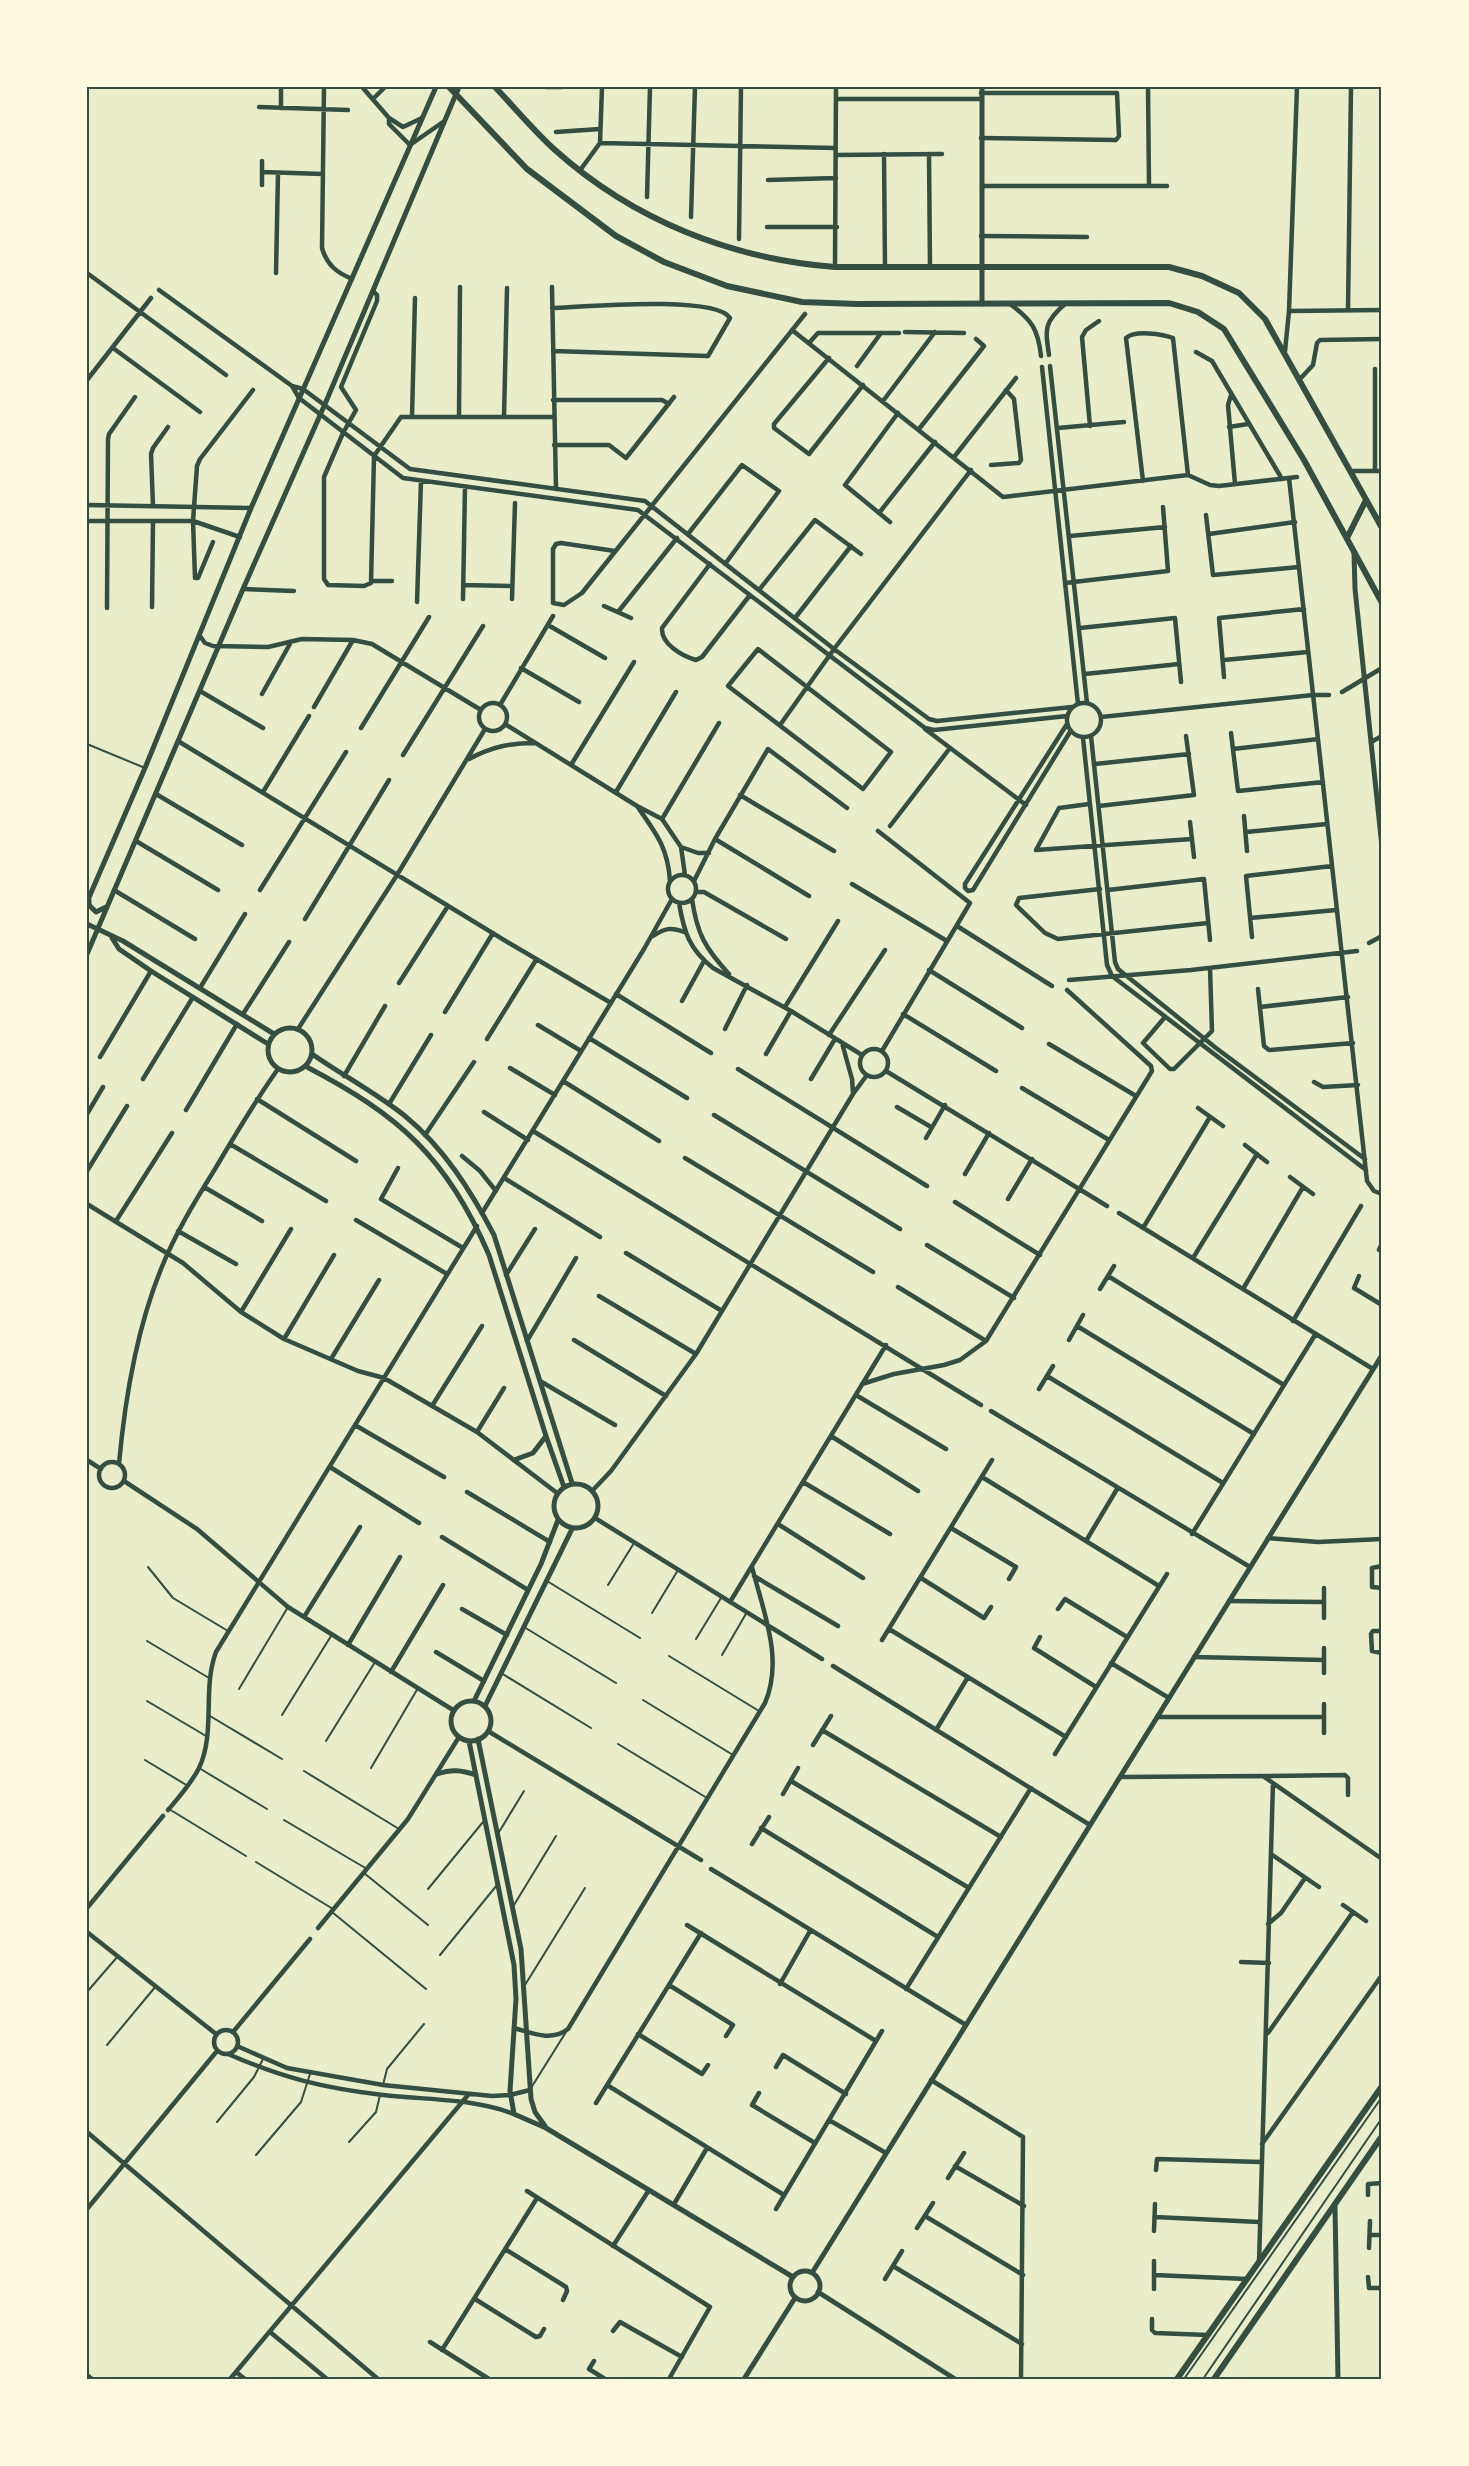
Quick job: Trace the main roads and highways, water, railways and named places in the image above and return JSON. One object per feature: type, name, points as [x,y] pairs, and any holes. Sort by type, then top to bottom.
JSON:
[{"type":"main road","points":[[449,87],[457,90],[527,169],[616,236],[664,262],[727,286],[802,302],[1169,303],[1198,312],[1224,329],[1253,374],[1347,537],[1382,603]]},
{"type":"main road","points":[[495,87],[555,150],[603,187],[652,217],[701,238],[751,255],[792,264],[835,267],[1169,267],[1202,276],[1239,293],[1265,319],[1285,351],[1382,528]]},
{"type":"main road","points":[[1347,537],[1366,500]]},
{"type":"main road","points":[[1374,587],[1382,589]]},
{"type":"main road","points":[[1177,2379],[1382,2086]]},
{"type":"main road","points":[[1214,2379],[1382,2136]]}]
